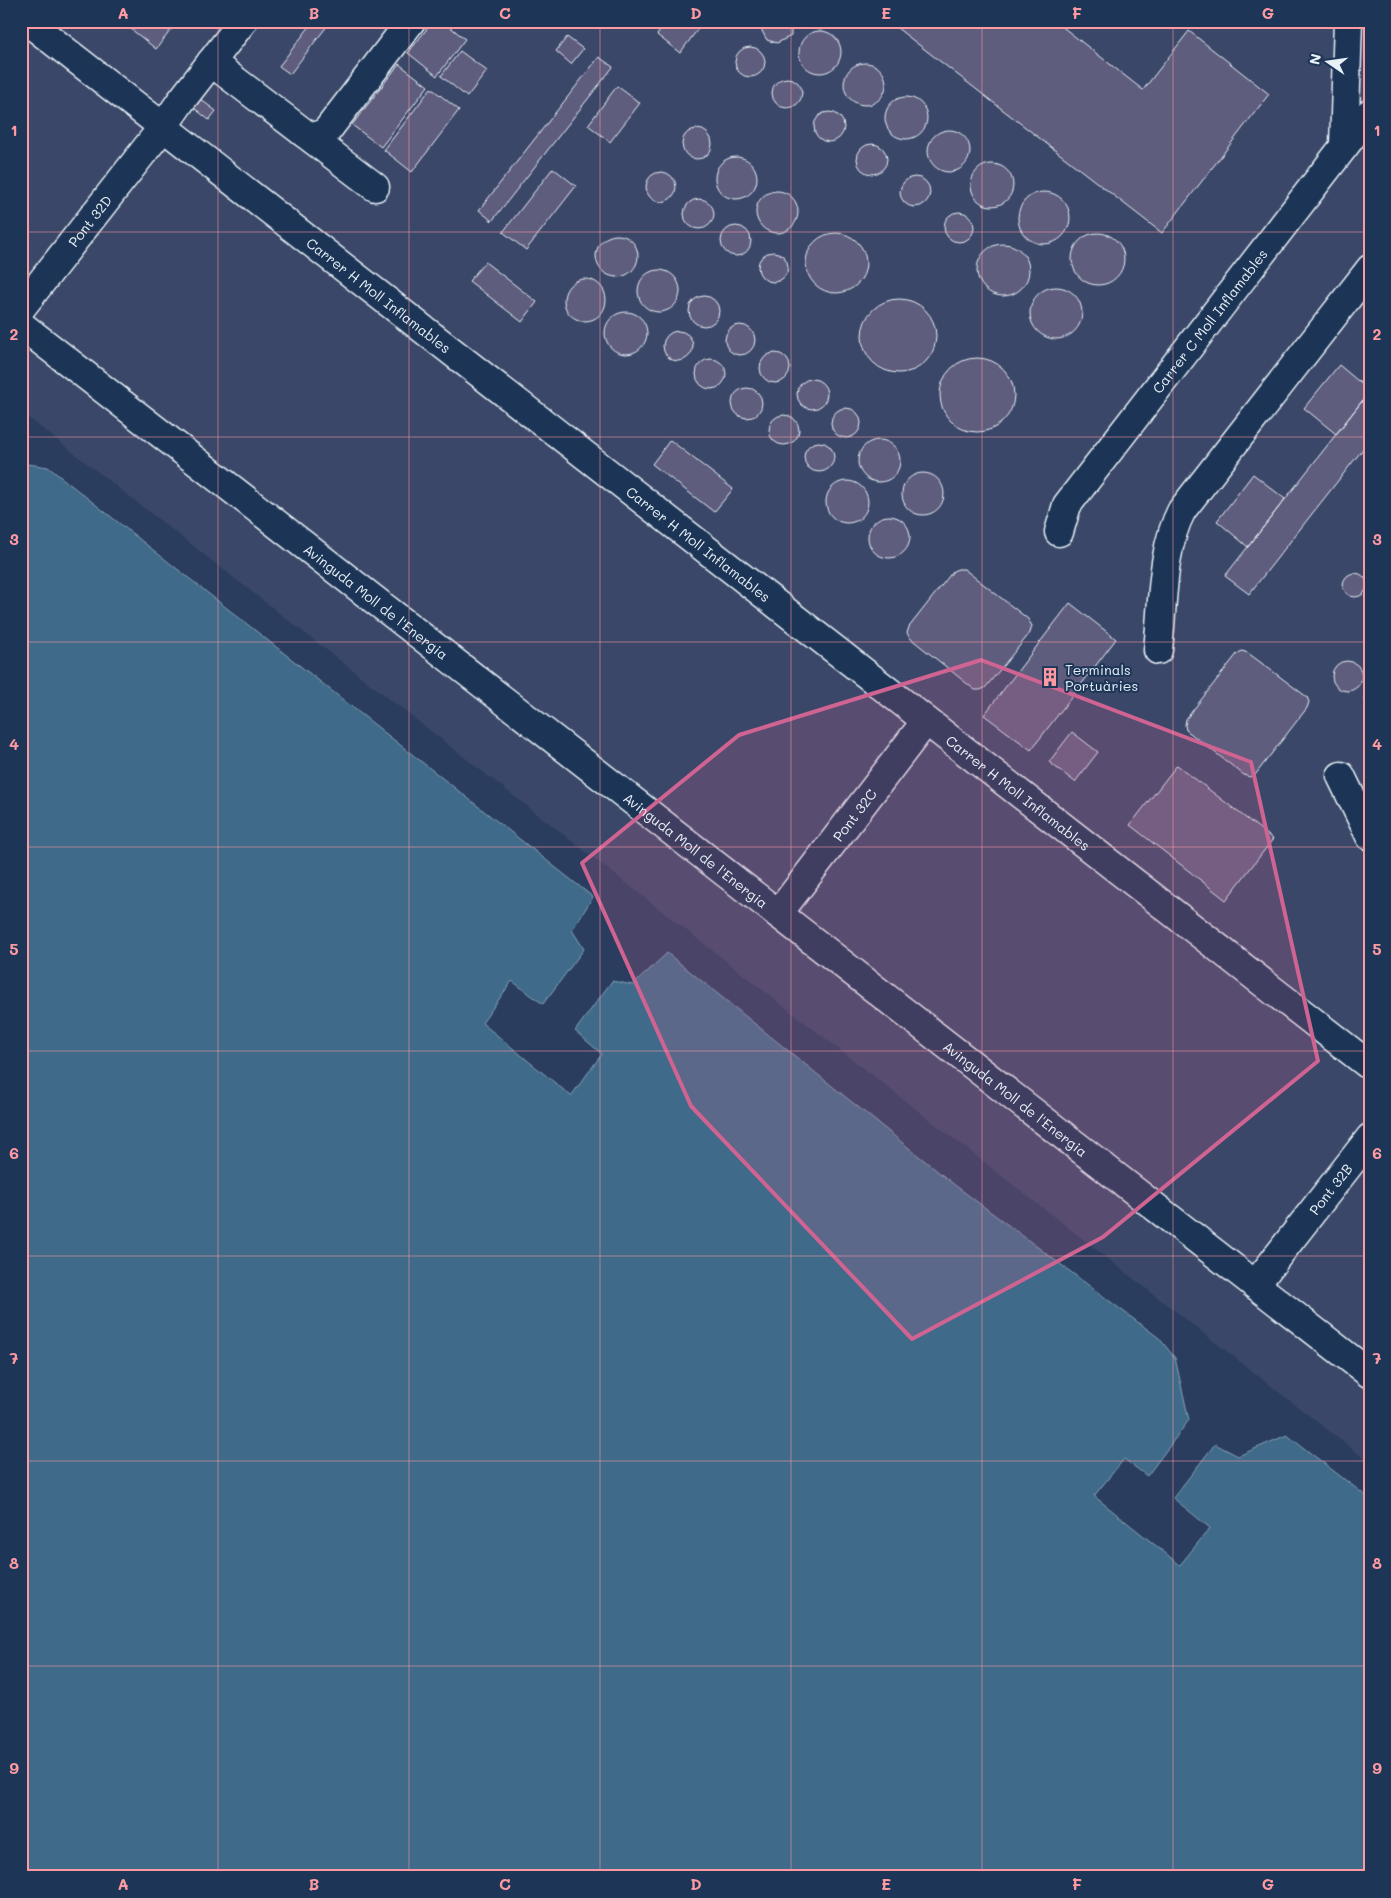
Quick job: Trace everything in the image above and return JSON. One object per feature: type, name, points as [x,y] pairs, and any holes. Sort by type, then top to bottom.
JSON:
[{"type":"street","name":"Carrer H Moll Inflamables","points":[[27,21],[1370,1066]]},
{"type":"street","name":"Pont 32D","points":[[21,308],[163,127],[210,62],[243,21]]},
{"type":"street","points":[[304,133],[313,138],[326,132],[411,21]]},
{"type":"street","points":[[1344,146],[1348,21]]},
{"type":"street","points":[[210,62],[375,187]]},
{"type":"street","name":"Carrer C Moll Inflamables","points":[[1051,525],[1370,113]]},
{"type":"street","points":[[1158,650],[1168,548],[1172,528],[1182,510],[1370,269]]},
{"type":"street","name":"Avinguda Moll de l'Energia","points":[[21,325],[1370,1374]]},
{"type":"street","name":"Pont 32C","points":[[778,914],[926,721]]},
{"type":"street","points":[[1341,776],[1370,836]]},
{"type":"street","name":"Pont 32B","points":[[1254,1285],[1370,1138]]},
{"type":"highlighted area","points":[[981,660],[1251,762],[1318,1061],[1103,1237],[912,1339],[691,1106],[582,863],[739,735]]},
{"type":"shaded area","points":[[21,21],[1370,21],[1370,1463],[21,412]]},
{"type":"shaded area","points":[[28,464],[48,467],[593,897],[572,930],[584,949],[543,1004],[512,981],[482,1023],[571,1096],[602,1054],[575,1031],[612,981],[633,985],[667,953],[956,1186],[1159,1338],[1175,1358],[1189,1420],[1147,1476],[1124,1459],[1094,1496],[1180,1565],[1210,1528],[1173,1498],[1215,1444],[1238,1456],[1287,1435],[1370,1499],[1370,1877],[21,1877],[21,477]]},
{"type":"building","points":[[121,21],[178,21],[156,49]]},
{"type":"building","points":[[314,21],[331,21],[290,74],[279,66]]},
{"type":"building","points":[[433,21],[443,21],[465,39],[437,76],[408,53]]},
{"type":"building","points":[[667,21],[704,21],[680,53],[657,35]]},
{"type":"building","points":[[763,21],[791,21],[791,36],[777,43],[767,40],[762,31]]},
{"type":"building","points":[[888,21],[1055,21],[1143,90],[1189,31],[1269,94],[1162,233]]},
{"type":"building","points":[[820,31],[835,37],[841,52],[835,67],[820,73],[805,67],[799,52],[805,37]]},
{"type":"building","points":[[567,37],[583,49],[571,64],[556,51]]},
{"type":"building","points":[[750,47],[761,51],[765,62],[761,73],[750,77],[739,73],[735,62],[739,51]]},
{"type":"building","points":[[460,51],[487,71],[467,97],[441,76]]},
{"type":"building","points":[[599,57],[613,67],[492,221],[479,210]]},
{"type":"building","points":[[865,63],[880,69],[886,84],[880,99],[865,105],[850,99],[844,84],[850,69]]},
{"type":"building","points":[[399,64],[428,86],[381,147],[352,125]]},
{"type":"building","points":[[787,78],[798,82],[802,93],[798,104],[787,108],[776,104],[772,93],[776,82]]},
{"type":"building","points":[[617,86],[640,103],[610,142],[588,125]]},
{"type":"building","points":[[431,88],[459,110],[412,172],[384,150]]},
{"type":"building","points":[[906,97],[921,103],[927,118],[921,133],[906,139],[891,133],[885,118],[891,103]]},
{"type":"building","points":[[200,99],[216,111],[209,120],[193,107]]},
{"type":"building","points":[[829,112],[840,116],[844,127],[840,138],[829,142],[818,138],[814,127],[818,116]]},
{"type":"building","points":[[697,129],[708,133],[712,144],[708,155],[697,159],[686,155],[682,144],[686,133]]},
{"type":"building","points":[[949,130],[964,136],[970,151],[964,166],[949,172],[934,166],[928,151],[934,136]]},
{"type":"building","points":[[872,144],[883,148],[887,159],[883,170],[872,174],[861,170],[857,159],[861,148]]},
{"type":"building","points":[[736,157],[751,163],[757,178],[751,193],[736,199],[721,193],[715,178],[721,163]]},
{"type":"building","points":[[992,164],[1007,170],[1013,185],[1007,200],[992,206],[977,200],[971,185],[977,170]]},
{"type":"building","points":[[553,168],[576,186],[526,250],[503,232]]},
{"type":"building","points":[[661,172],[672,176],[676,187],[672,198],[661,202],[650,198],[646,187],[650,176]]},
{"type":"building","points":[[915,177],[926,181],[930,192],[926,203],[915,207],[904,203],[900,192],[904,181]]},
{"type":"building","points":[[777,191],[792,197],[798,212],[792,227],[777,233],[762,227],[756,212],[762,197]]},
{"type":"building","points":[[1039,192],[1049,192],[1058,196],[1066,204],[1070,218],[1066,232],[1058,240],[1049,244],[1039,244],[1030,240],[1022,232],[1018,223],[1018,213],[1022,204],[1030,196]]},
{"type":"building","points":[[699,199],[710,203],[714,214],[710,225],[699,229],[688,225],[684,214],[688,203]]},
{"type":"building","points":[[959,212],[970,216],[974,227],[970,238],[959,242],[948,238],[944,227],[948,216]]},
{"type":"building","points":[[736,226],[747,230],[751,241],[747,252],[736,256],[725,252],[721,241],[725,230]]},
{"type":"building","points":[[830,233],[842,233],[853,238],[861,246],[866,257],[864,275],[853,288],[842,293],[830,293],[819,288],[811,280],[806,269],[806,257],[811,246],[819,238]]},
{"type":"building","points":[[1093,233],[1103,233],[1112,237],[1120,245],[1124,259],[1120,273],[1112,281],[1103,285],[1093,285],[1084,281],[1076,273],[1072,264],[1072,254],[1076,245],[1084,237]]},
{"type":"building","points":[[617,235],[632,241],[638,256],[632,271],[617,277],[602,271],[596,256],[602,241]]},
{"type":"building","points":[[998,244],[1008,244],[1017,248],[1025,256],[1029,270],[1025,284],[1017,292],[1008,296],[998,296],[989,292],[981,284],[977,275],[977,265],[981,256],[989,248]]},
{"type":"building","points":[[773,252],[784,256],[788,267],[784,278],[773,282],[762,278],[758,267],[762,256]]},
{"type":"building","points":[[485,262],[537,302],[522,322],[469,281]]},
{"type":"building","points":[[659,270],[674,276],[680,291],[674,306],[659,312],[644,306],[638,291],[644,276]]},
{"type":"building","points":[[585,279],[600,285],[606,300],[600,315],[585,321],[570,315],[564,300],[570,285]]},
{"type":"building","points":[[1051,287],[1061,287],[1070,291],[1078,299],[1082,313],[1078,327],[1070,335],[1061,339],[1051,339],[1042,335],[1034,327],[1030,318],[1030,308],[1034,299],[1042,291]]},
{"type":"building","points":[[704,296],[715,300],[719,311],[715,322],[704,326],[693,322],[689,311],[693,300]]},
{"type":"building","points":[[892,299],[906,299],[920,305],[930,315],[936,329],[936,343],[930,357],[920,367],[906,373],[892,373],[878,367],[868,357],[862,343],[862,329],[868,315],[878,305]]},
{"type":"building","points":[[626,312],[641,318],[647,333],[641,348],[626,354],[611,348],[605,333],[611,318]]},
{"type":"building","points":[[740,325],[751,329],[755,340],[751,351],[740,355],[729,351],[725,340],[729,329]]},
{"type":"building","points":[[678,331],[689,335],[693,346],[689,357],[678,361],[667,357],[663,346],[667,335]]},
{"type":"building","points":[[775,353],[786,357],[790,368],[786,379],[775,383],[764,379],[760,368],[764,357]]},
{"type":"building","points":[[970,358],[984,358],[998,364],[1008,374],[1014,388],[1014,402],[1008,416],[998,426],[984,432],[970,432],[956,426],[946,416],[940,402],[940,388],[946,374],[956,364]]},
{"type":"building","points":[[711,359],[722,363],[726,374],[722,385],[711,389],[700,385],[696,374],[700,363]]},
{"type":"building","points":[[1339,365],[1370,391],[1336,434],[1304,408]]},
{"type":"building","points":[[812,379],[823,383],[827,394],[823,405],[812,409],[801,405],[797,394],[801,383]]},
{"type":"building","points":[[747,388],[758,392],[762,403],[758,414],[747,418],[736,414],[732,403],[736,392]]},
{"type":"building","points":[[1370,391],[1370,440],[1249,594],[1225,576]]},
{"type":"building","points":[[846,408],[857,412],[861,423],[857,434],[846,438],[835,434],[831,423],[835,412]]},
{"type":"building","points":[[784,415],[795,419],[799,430],[795,441],[784,445],[773,441],[769,430],[773,419]]},
{"type":"building","points":[[670,440],[733,489],[714,512],[652,464]]},
{"type":"building","points":[[879,440],[894,446],[900,461],[894,476],[879,482],[864,476],[858,461],[864,446]]},
{"type":"building","points":[[819,442],[830,446],[834,457],[830,468],[819,472],[808,468],[804,457],[808,446]]},
{"type":"building","points":[[923,473],[938,479],[944,494],[938,509],[923,515],[908,509],[902,494],[908,479]]},
{"type":"building","points":[[1253,474],[1285,499],[1248,547],[1217,521]]},
{"type":"building","points":[[847,481],[862,487],[868,502],[862,517],[847,523],[832,517],[826,502],[832,487]]},
{"type":"building","points":[[889,516],[904,522],[910,537],[904,552],[889,558],[874,552],[868,537],[874,522]]},
{"type":"building","points":[[964,569],[1028,619],[1032,626],[1030,633],[985,688],[980,690],[975,690],[910,638],[907,633],[909,627],[953,571]]},
{"type":"building","points":[[1355,573],[1363,577],[1367,585],[1363,593],[1355,597],[1347,593],[1343,585],[1347,577]]},
{"type":"building","name":"Terminals Portuàries","points":[[1070,603],[1116,639],[1031,750],[984,715]]},
{"type":"building","points":[[1242,651],[1248,653],[1307,697],[1309,702],[1307,708],[1255,775],[1250,777],[1244,775],[1186,730],[1185,725],[1186,719],[1237,654]]},
{"type":"building","points":[[1347,661],[1357,666],[1362,676],[1357,686],[1347,691],[1337,686],[1332,676],[1337,666]]},
{"type":"building","points":[[1370,690],[1370,712],[1366,707],[1365,698]]},
{"type":"building","points":[[1072,732],[1098,752],[1075,782],[1049,762]]},
{"type":"building","points":[[1177,765],[1273,839],[1226,900],[1130,825]]},
{"type":"place","name":"Terminals Portuàries","points":[[1050,677]]}]
